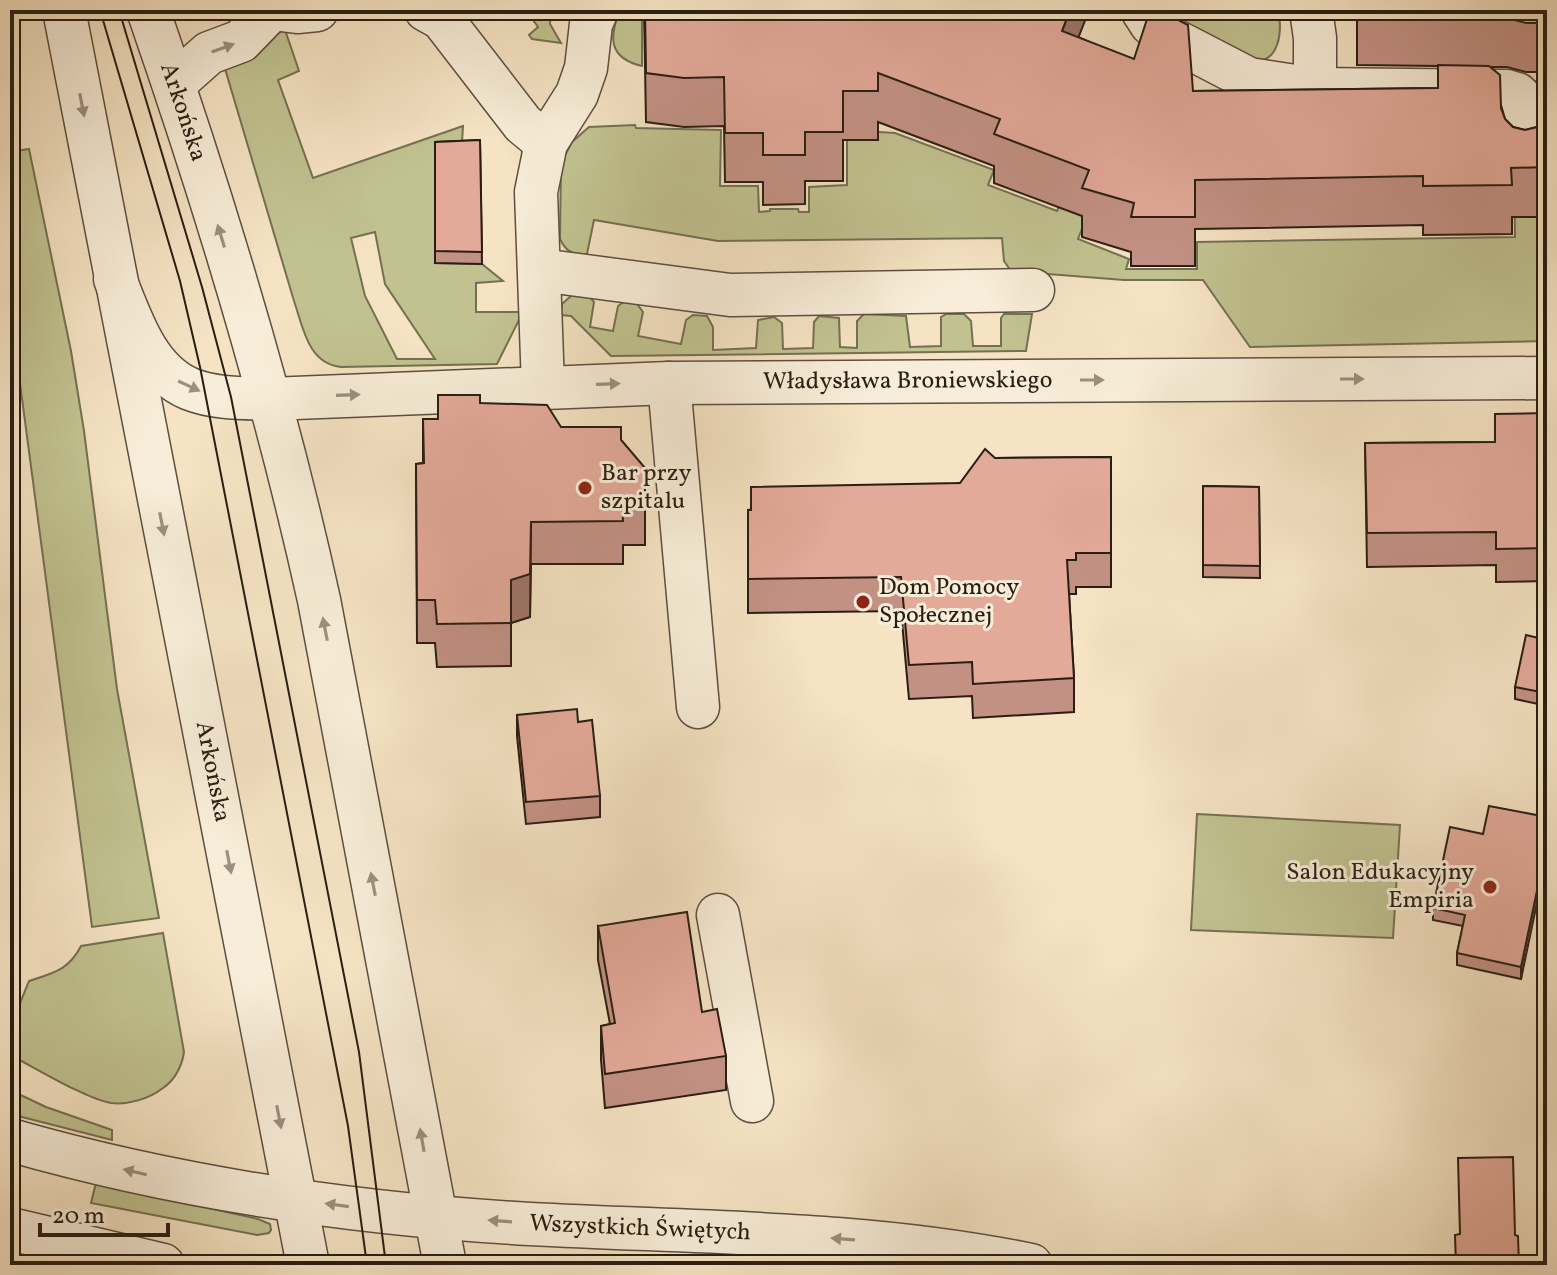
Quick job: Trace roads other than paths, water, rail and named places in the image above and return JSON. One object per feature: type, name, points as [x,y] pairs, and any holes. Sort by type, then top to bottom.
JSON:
[{"type":"street","name":"Arkońska","points":[[64,10],[308,1265]]},
{"type":"street","name":"Arkońska","points":[[148,10],[174,84],[296,495],[319,600],[445,1265]]},
{"type":"street","points":[[174,84],[209,53],[241,41],[271,10]]},
{"type":"street","points":[[281,10],[317,10]]},
{"type":"street","points":[[426,10],[442,19],[523,124],[546,143]]},
{"type":"street","points":[[543,386],[536,192],[546,143],[577,94],[586,68],[591,24],[597,10]]},
{"type":"street","points":[[1142,10],[1151,24],[1166,36],[1249,79],[1315,89],[1507,91],[1517,94],[1523,100],[1525,155]]},
{"type":"street","points":[[1311,10],[1315,38],[1315,89]]},
{"type":"street","points":[[540,270],[730,295],[1033,290]]},
{"type":"street","name":"Arkońska","points":[[115,279],[146,350],[176,380],[188,388],[212,395],[270,399]]},
{"type":"street","name":"Władysława Broniewskiego","points":[[270,399],[669,383],[1547,378]]},
{"type":"street","points":[[669,383],[698,707]]},
{"type":"street","points":[[718,915],[752,1101]]},
{"type":"street","name":"Wszystkich Świętych","points":[[10,1140],[139,1173],[295,1199],[436,1217],[866,1240],[1031,1265]]},
{"type":"street","points":[[10,1229],[163,1265]]},
{"type":"tram line","points":[[100,10],[180,281],[200,367],[348,1126],[367,1265]]},
{"type":"tram line","points":[[119,10],[202,287],[231,397],[359,1052],[386,1265]]},
{"type":"place","name":"Bar przy szpitalu","points":[[585,488]]},
{"type":"place","name":"Dom Pomocy Społecznej","points":[[863,602]]},
{"type":"place","name":"Salon Edukacyjny Empiria","points":[[1490,887]]}]
